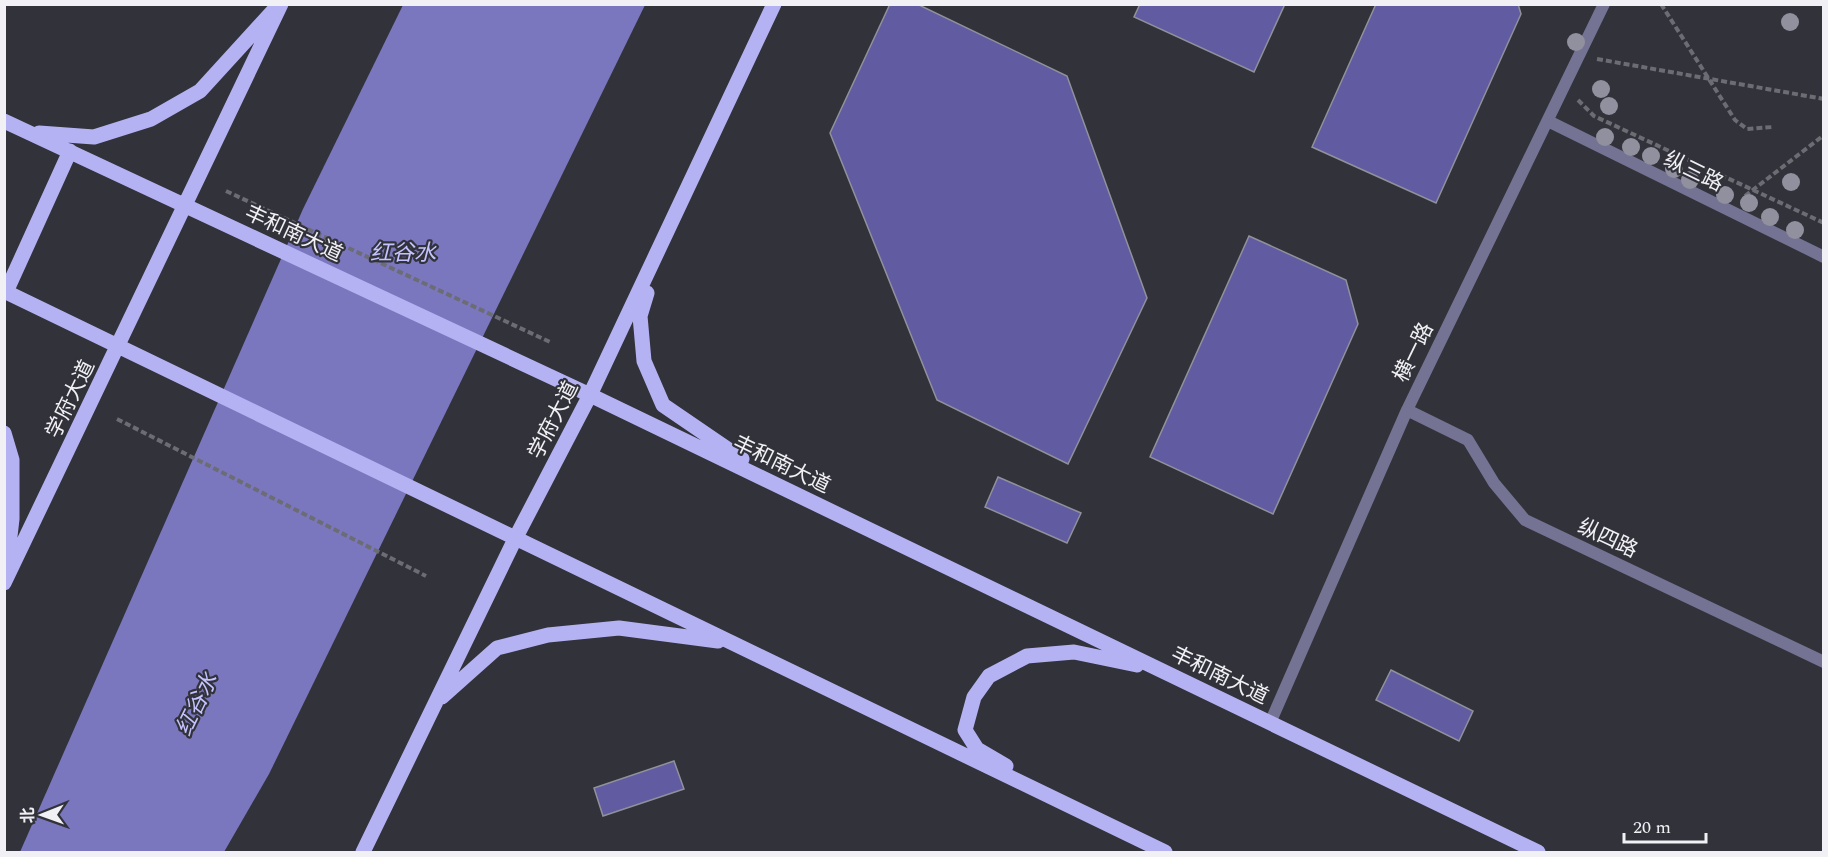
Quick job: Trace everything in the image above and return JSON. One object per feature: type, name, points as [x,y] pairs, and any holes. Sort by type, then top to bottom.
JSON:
[{"type":"main road","points":[[30,133],[94,137],[151,119],[200,91],[280,4]]},
{"type":"main road","name":"学府大道","points":[[4,583],[119,346],[280,4]]},
{"type":"main road","name":"学府大道","points":[[363,852],[515,539],[590,395],[774,4]]},
{"type":"main road","name":"丰和南大道","points":[[4,121],[590,395],[1538,852]]},
{"type":"main road","points":[[70,151],[5,292],[1165,852]]},
{"type":"main road","points":[[664,237],[640,316],[644,361],[663,405],[781,487]]},
{"type":"main road","points":[[4,432],[12,460],[12,519],[4,583]]},
{"type":"main road","points":[[435,703],[497,648],[548,635],[619,628],[731,643]]},
{"type":"main road","points":[[1089,816],[977,749],[965,730],[974,697],[989,676],[1028,656],[1074,652],[1160,670]]},
{"type":"street","name":"横一路","points":[[1270,723],[1407,410],[1604,4]]},
{"type":"street","name":"纵三路","points":[[1548,121],[1824,257]]},
{"type":"street","name":"纵四路","points":[[1407,410],[1468,440],[1494,483],[1525,520],[1824,662]]},
{"type":"path","points":[[1661,4],[1735,120],[1747,129],[1773,127]]},
{"type":"path","points":[[1578,58],[1585,57],[1824,99]]},
{"type":"path","points":[[1574,96],[1594,116],[1824,223]]},
{"type":"path","points":[[1729,210],[1824,135]]},
{"type":"path","points":[[226,191],[550,342]]},
{"type":"path","points":[[117,419],[426,576]]},
{"type":"water","name":"红谷水","points":[[403,5],[645,5],[269,774],[224,852],[20,852],[303,209]]},
{"type":"building","points":[[890,4],[917,4],[1067,76],[1147,298],[1068,464],[937,400],[830,133]]},
{"type":"building","points":[[1140,4],[1285,4],[1254,72],[1134,17]]},
{"type":"building","points":[[1376,4],[1518,4],[1521,14],[1436,203],[1312,147]]},
{"type":"building","points":[[1249,236],[1346,280],[1358,324],[1273,514],[1150,457]]},
{"type":"building","points":[[998,477],[1081,513],[1067,543],[985,507]]},
{"type":"building","points":[[1391,670],[1473,711],[1459,741],[1376,700]]},
{"type":"building","points":[[674,761],[684,789],[603,816],[594,788]]}]
